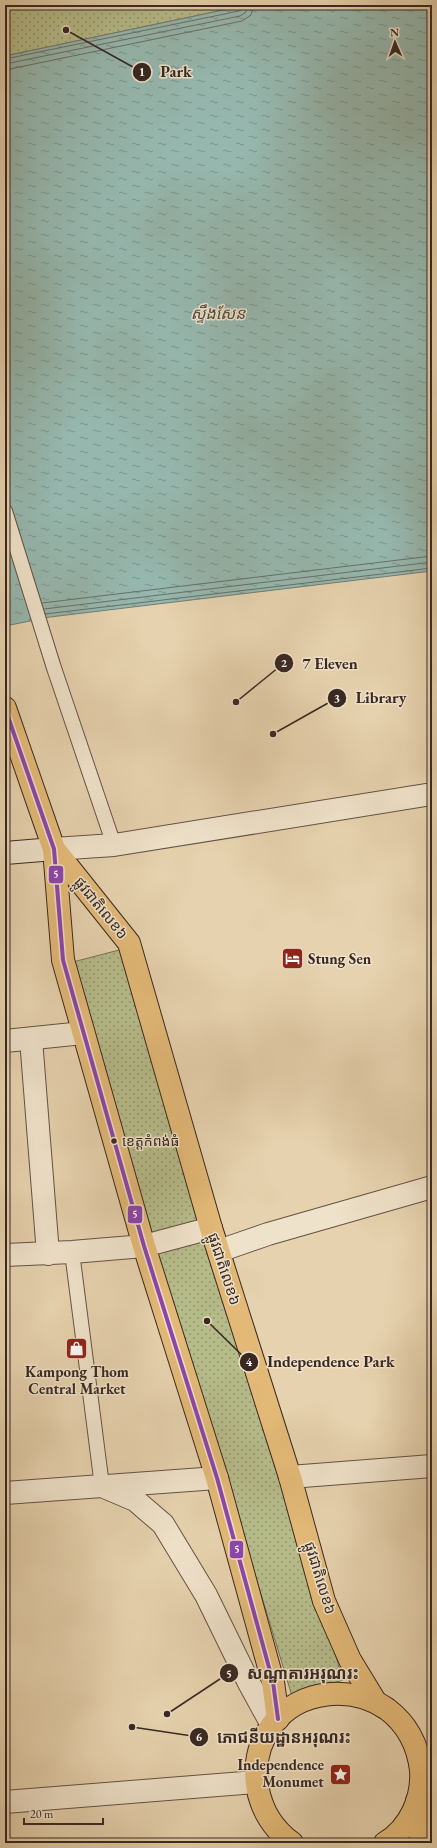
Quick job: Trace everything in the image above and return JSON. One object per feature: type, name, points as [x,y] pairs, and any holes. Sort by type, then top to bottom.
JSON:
[{"type":"main road","name":"ផ្លូវជាតិលេខ៦","points":[[5,708],[54,849],[63,960],[144,1246],[217,1478],[273,1682],[275,1722]]},
{"type":"main road","name":"ផ្លូវជាតិលេខ៦","points":[[54,849],[129,943],[211,1228],[290,1477],[324,1601],[350,1660],[375,1701]]},
{"type":"main road","name":"ផ្លូវជាតិលេខ៦","points":[[288,1841],[270,1821],[260,1803],[256,1782],[257,1762],[262,1743],[275,1722],[294,1706],[313,1697],[334,1693],[355,1694],[375,1701],[395,1715],[410,1734],[419,1756],[424,1787],[421,1843]]},
{"type":"main road","points":[[385,1843],[402,1829],[411,1816],[424,1787]]},
{"type":"street","points":[[5,853],[114,845],[432,794]]},
{"type":"street","points":[[5,1040],[31,1039],[83,1033]]},
{"type":"street","points":[[31,1039],[48,1254]]},
{"type":"street","points":[[219,1251],[268,1234],[432,1187]]},
{"type":"street","points":[[5,1255],[48,1254],[144,1246],[211,1228]]},
{"type":"street","points":[[290,1477],[432,1466]]},
{"type":"street","points":[[5,1493],[217,1478]]},
{"type":"street","points":[[102,1486],[135,1500],[163,1524],[206,1596],[249,1683],[275,1722]]},
{"type":"street","points":[[5,1802],[256,1782]]},
{"type":"lane","points":[[5,511],[54,668],[114,845]]},
{"type":"lane","points":[[72,1252],[102,1486]]},
{"type":"green space","points":[[5,5],[247,5],[5,56]]},
{"type":"green space","points":[[123,949],[343,1680],[292,1696],[69,963]]},
{"type":"water","name":"ស្ទឹងសែន","points":[[247,5],[432,5],[432,571],[50,617],[5,626],[5,56]]},
{"type":"transit line","name":"5","points":[[5,708],[54,849],[63,960],[144,1246],[217,1478],[273,1682],[278,1719]]},
{"type":"place","name":"Park","points":[[66,30]]},
{"type":"place","name":"7 Eleven","points":[[236,702]]},
{"type":"place","name":"Library","points":[[273,734]]},
{"type":"place","name":"Stung Sen","points":[[292,959]]},
{"type":"place","name":"ខេត្តកំពង់ធំ","points":[[114,1141]]},
{"type":"place","name":"Independence Park","points":[[207,1321]]},
{"type":"place","name":"Kampong Thom Central Market","points":[[77,1349]]},
{"type":"place","name":"សណ្ឋាគារអរុណរះ","points":[[167,1714]]},
{"type":"place","name":"ភោជនីយដ្ឋានអរុណរះ","points":[[132,1727]]},
{"type":"place","name":"Independence Monumet","points":[[340,1774]]}]
